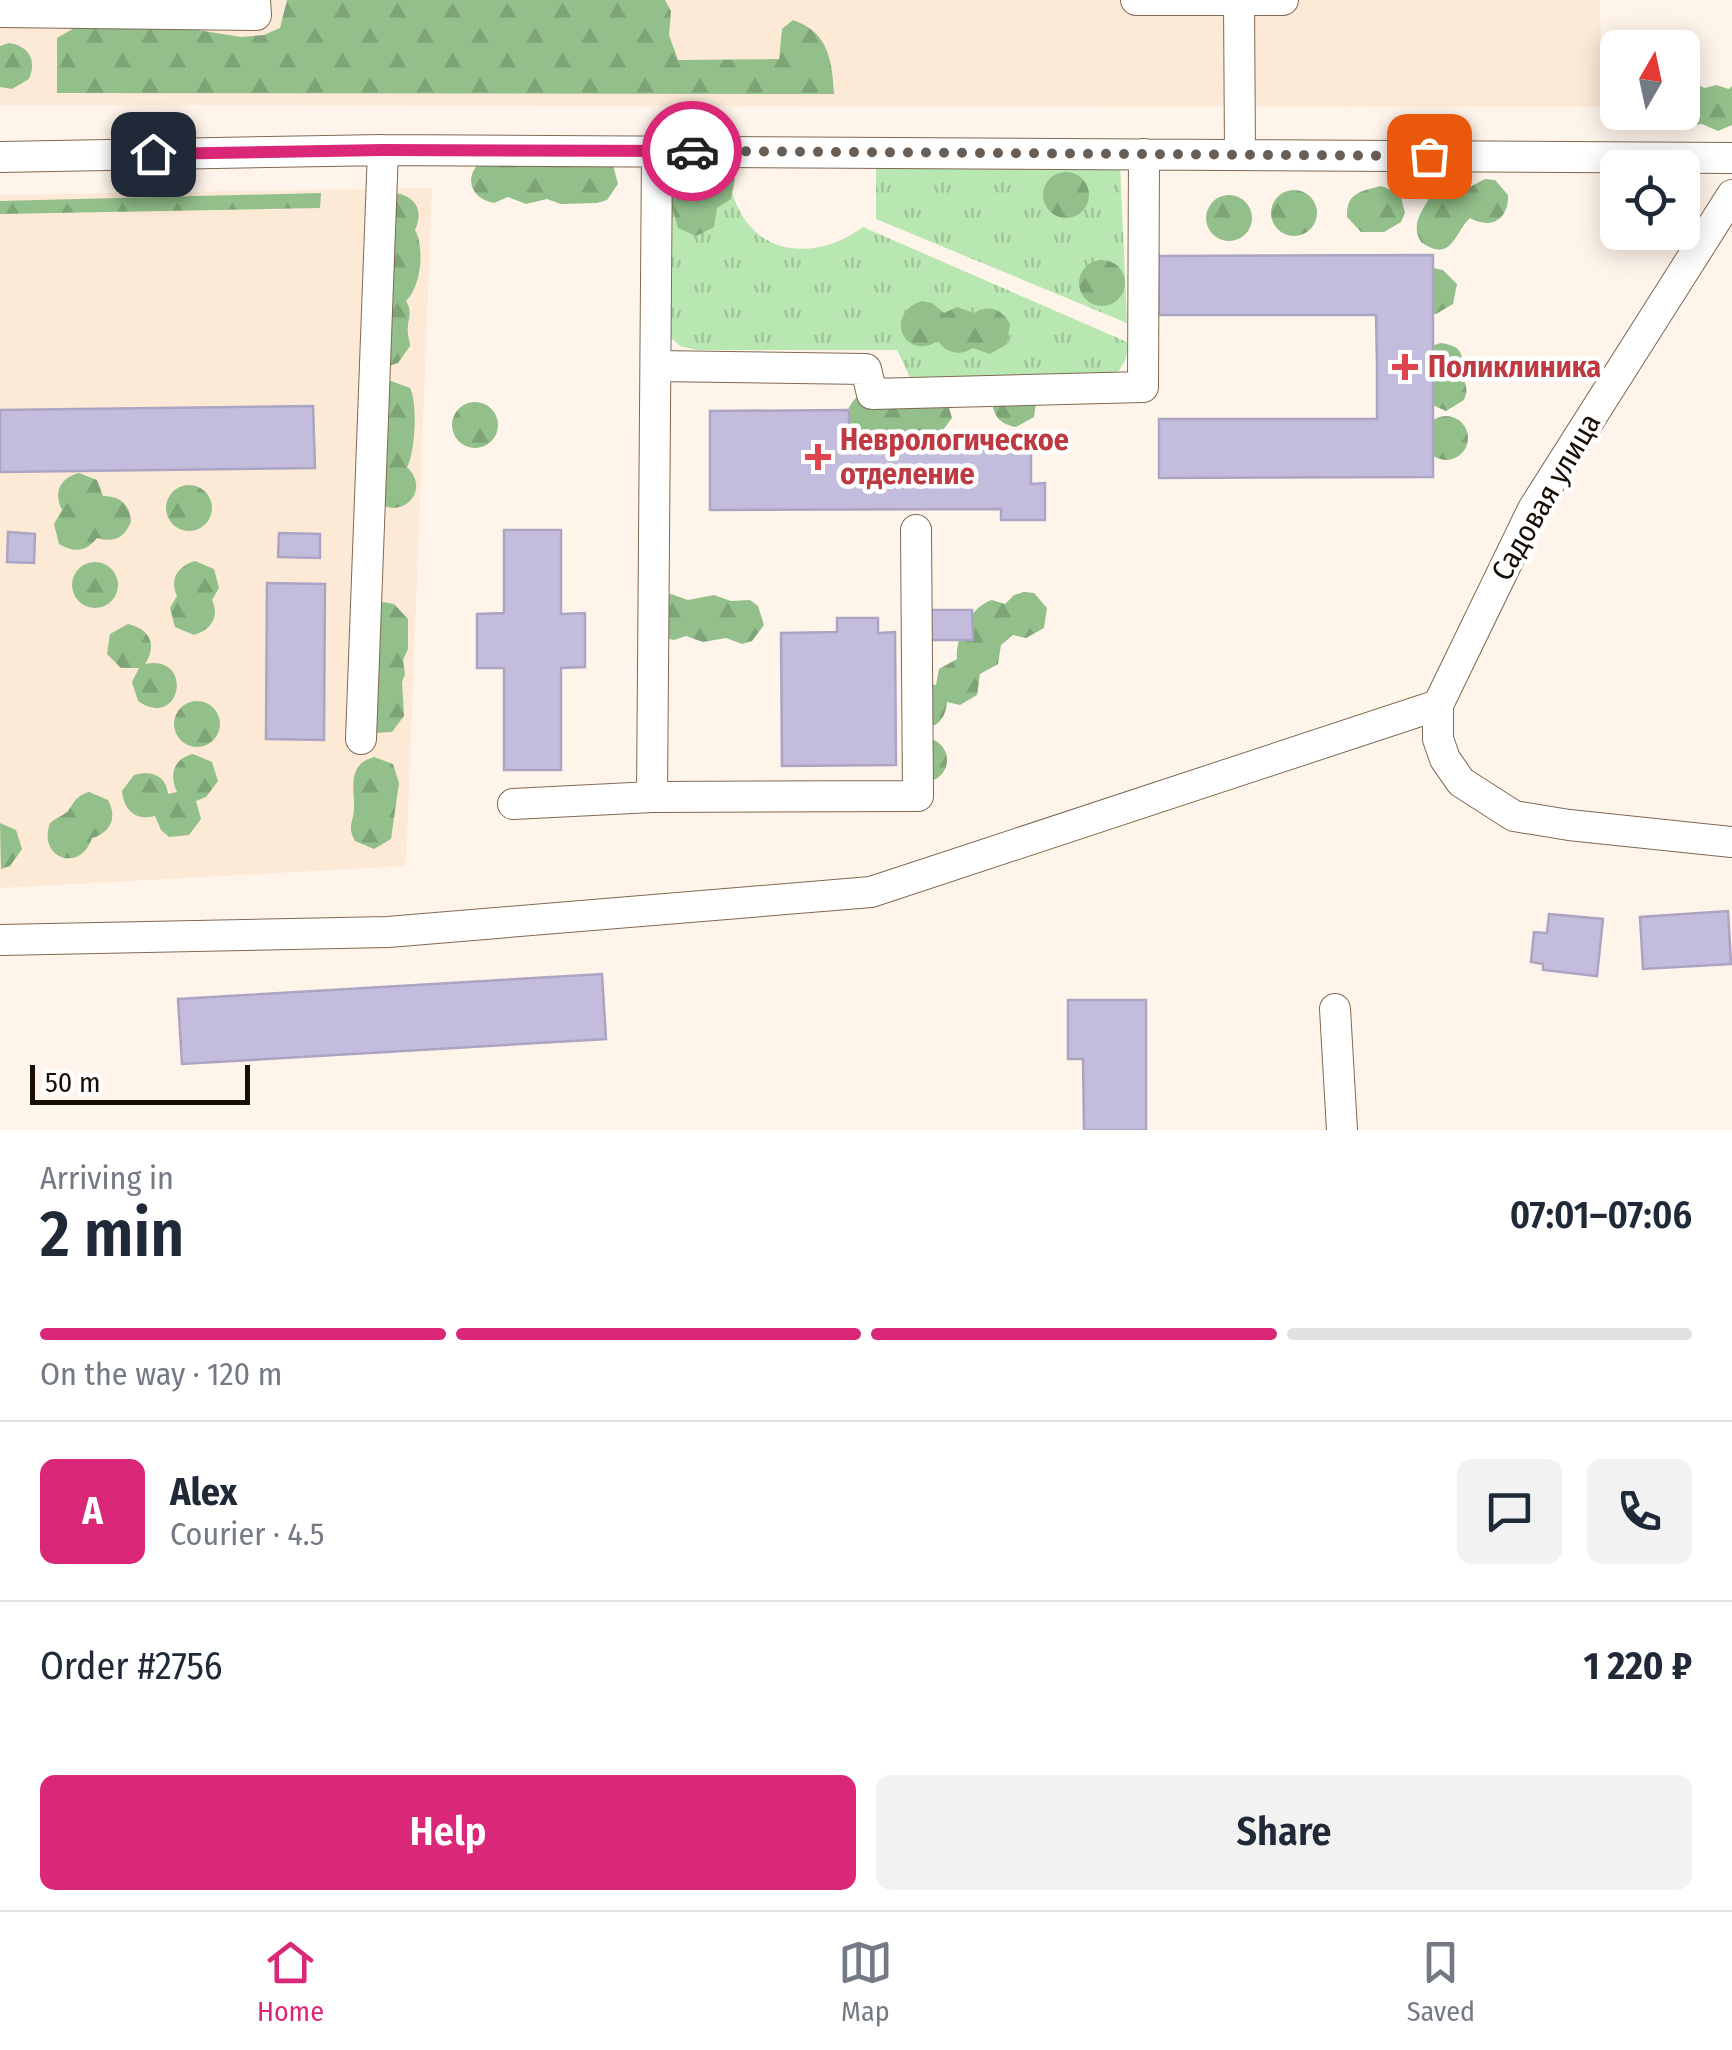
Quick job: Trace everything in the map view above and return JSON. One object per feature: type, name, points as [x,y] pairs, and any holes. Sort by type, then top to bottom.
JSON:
[{"type":"street","points":[[0,12],[256,15],[256,0]]},
{"type":"street","points":[[1136,0],[1283,0]]},
{"type":"street","points":[[1239,0],[1240,154]]},
{"type":"street","points":[[0,157],[383,150],[1732,158]]},
{"type":"street","points":[[361,738],[383,150]]},
{"type":"street","points":[[652,796],[657,152]]},
{"type":"street","points":[[656,366],[866,369],[872,394],[1143,387],[1144,154]]},
{"type":"street","name":"Садовая улица","points":[[1438,705],[1533,508],[1732,195]]},
{"type":"street","points":[[513,804],[652,796],[918,796],[916,530]]},
{"type":"street","points":[[0,940],[388,932],[871,892],[1438,705],[1438,739],[1461,782],[1514,816],[1732,842]]},
{"type":"street","points":[[1334,1009],[1342,1130]]},
{"type":"shaded area","points":[[0,0],[1600,0],[1600,107],[0,105]]},
{"type":"shaded area","points":[[432,188],[406,866],[0,888],[0,195]]},
{"type":"green space","points":[[287,0],[665,0],[671,11],[669,35],[678,60],[779,59],[782,29],[793,20],[814,32],[826,48],[834,94],[57,93],[57,38],[83,23],[179,27],[241,37],[264,35],[280,28]]},
{"type":"green space","points":[[9,43],[30,55],[32,66],[29,79],[12,89],[0,87],[0,46]]},
{"type":"green space","points":[[1700,86],[1729,89],[1732,86],[1732,125],[1718,131],[1702,124]]},
{"type":"green space","points":[[482,160],[613,165],[618,184],[607,200],[597,203],[561,204],[547,199],[526,204],[508,197],[494,203],[479,197],[472,186],[472,173]]},
{"type":"green space","points":[[876,162],[1120,163],[1127,323],[876,219]]},
{"type":"green space","points":[[685,165],[694,172],[701,166],[721,165],[735,179],[731,199],[717,208],[714,227],[696,236],[678,228],[672,208],[668,207],[665,166]]},
{"type":"green space","points":[[725,170],[742,215],[767,240],[799,249],[816,248],[863,227],[1127,342],[1123,365],[1107,382],[914,386],[897,350],[697,350],[680,346],[667,334],[665,171]]},
{"type":"green space","points":[[1066,172],[1082,179],[1089,195],[1082,211],[1066,218],[1050,211],[1043,195],[1050,179]]},
{"type":"green space","points":[[1485,179],[1495,180],[1508,195],[1502,216],[1485,223],[1470,218],[1446,248],[1439,250],[1421,242],[1417,222],[1432,192],[1450,182],[1466,189]]},
{"type":"green space","points":[[1381,186],[1400,193],[1405,213],[1401,222],[1384,232],[1361,232],[1347,217],[1349,202],[1356,194]]},
{"type":"green space","points":[[1294,190],[1310,197],[1317,213],[1310,229],[1294,236],[1278,229],[1271,213],[1278,197]]},
{"type":"green space","points":[[321,193],[320,208],[0,214],[0,201]]},
{"type":"green space","points":[[396,193],[409,198],[418,211],[415,230],[421,257],[415,287],[406,301],[410,346],[398,363],[389,366]]},
{"type":"green space","points":[[1229,195],[1245,202],[1252,218],[1245,234],[1229,241],[1213,234],[1206,218],[1213,202]]},
{"type":"green space","points":[[1102,260],[1118,267],[1125,283],[1118,299],[1102,306],[1086,299],[1079,283],[1086,267]]},
{"type":"green space","points":[[1443,270],[1457,284],[1453,304],[1436,314],[1426,312],[1423,271]]},
{"type":"green space","points":[[922,301],[932,303],[944,313],[957,307],[974,313],[985,309],[999,312],[1010,324],[1007,344],[990,354],[973,348],[954,352],[938,341],[926,346],[908,341],[901,324],[903,315]]},
{"type":"green space","points":[[1441,343],[1461,353],[1466,390],[1464,400],[1446,411],[1428,403],[1431,346]]},
{"type":"green space","points":[[391,381],[410,388],[415,416],[407,467],[414,476],[415,493],[411,500],[396,508],[377,502],[382,384]]},
{"type":"green space","points":[[858,396],[946,398],[952,418],[940,434],[904,442],[895,442],[882,434],[863,436],[850,427],[848,420],[851,404]]},
{"type":"green space","points":[[1037,397],[1034,417],[1016,427],[998,418],[992,400]]},
{"type":"green space","points":[[475,402],[491,409],[498,425],[491,441],[475,448],[459,441],[452,425],[459,409]]},
{"type":"green space","points":[[1446,416],[1462,422],[1468,438],[1462,454],[1446,460],[1430,454],[1424,438],[1430,422]]},
{"type":"green space","points":[[79,473],[97,480],[103,496],[123,503],[131,522],[118,538],[97,538],[89,546],[75,550],[59,544],[54,524],[62,510],[60,487],[67,478]]},
{"type":"green space","points":[[189,485],[205,492],[212,508],[205,524],[189,531],[173,524],[166,508],[173,492]]},
{"type":"green space","points":[[195,561],[214,569],[219,588],[212,600],[212,622],[194,635],[175,627],[170,608],[177,596],[177,574]]},
{"type":"green space","points":[[95,562],[111,569],[118,585],[111,601],[95,608],[79,601],[72,585],[79,569]]},
{"type":"green space","points":[[1024,592],[1034,593],[1047,608],[1044,628],[1026,638],[1013,635],[1001,645],[998,664],[980,674],[977,695],[960,705],[947,702],[937,724],[920,727],[911,723],[905,716],[905,692],[923,682],[936,685],[939,669],[957,659],[962,633],[984,603],[992,600],[1005,604]]},
{"type":"green space","points":[[671,594],[688,600],[714,595],[731,601],[750,600],[758,606],[764,625],[752,641],[742,644],[726,638],[703,642],[686,636],[664,638],[662,597]]},
{"type":"green space","points":[[394,604],[408,619],[402,682],[404,716],[392,732],[372,733],[374,605]]},
{"type":"green space","points":[[128,624],[150,639],[151,651],[145,664],[161,664],[176,679],[172,700],[164,706],[153,708],[138,701],[132,682],[139,668],[121,668],[107,654],[110,634]]},
{"type":"green space","points":[[197,701],[213,708],[220,724],[213,740],[197,747],[181,740],[174,724],[181,708]]},
{"type":"green space","points":[[925,738],[941,744],[947,760],[941,776],[925,782],[909,776],[903,760],[909,744]]},
{"type":"green space","points":[[193,754],[212,762],[218,781],[206,797],[196,801],[201,819],[189,835],[169,837],[155,816],[132,813],[122,791],[134,775],[146,773],[161,778],[168,794],[177,792],[174,768]]},
{"type":"green space","points":[[374,757],[393,764],[399,783],[391,839],[374,849],[355,841],[351,828],[356,771]]},
{"type":"green space","points":[[89,792],[108,800],[111,823],[92,838],[79,856],[62,857],[49,845],[50,823]]},
{"type":"green space","points":[[0,823],[16,830],[22,849],[10,866],[1,869]]},
{"type":"building","points":[[1433,255],[1433,477],[1159,478],[1159,419],[1377,419],[1377,364],[1376,315],[1159,315],[1158,256]]},
{"type":"building","points":[[313,406],[315,468],[0,472],[0,410]]},
{"type":"building","points":[[849,410],[849,450],[1031,449],[1031,484],[1045,483],[1045,520],[1001,520],[1001,509],[710,510],[710,411]]},
{"type":"building","points":[[504,530],[561,530],[561,614],[585,613],[585,667],[561,668],[561,770],[504,770],[504,668],[477,668],[477,614],[504,613]]},
{"type":"building","points":[[8,532],[35,534],[34,563],[7,562]]},
{"type":"building","points":[[279,533],[320,534],[320,558],[278,557]]},
{"type":"building","points":[[267,583],[325,584],[324,740],[266,739]]},
{"type":"building","points":[[930,610],[972,610],[973,640],[930,640]]},
{"type":"building","points":[[837,618],[878,618],[878,633],[895,632],[896,765],[782,766],[781,633],[837,632]]},
{"type":"building","points":[[1728,911],[1731,964],[1643,969],[1640,917]]},
{"type":"building","points":[[1549,914],[1603,919],[1597,976],[1543,970],[1543,964],[1531,962],[1534,932],[1547,933]]},
{"type":"building","points":[[602,974],[606,1039],[182,1064],[178,999]]},
{"type":"building","points":[[1068,1000],[1146,1000],[1146,1130],[1084,1130],[1083,1059],[1068,1059]]},
{"type":"way so far","points":[[692,151],[1429,156]]},
{"type":"place","name":"Поликлиника","points":[[1405,367]]},
{"type":"place","name":"Неврологическое отделение","points":[[818,457]]},
{"type":"route","points":[[153,154],[692,151]]}]
